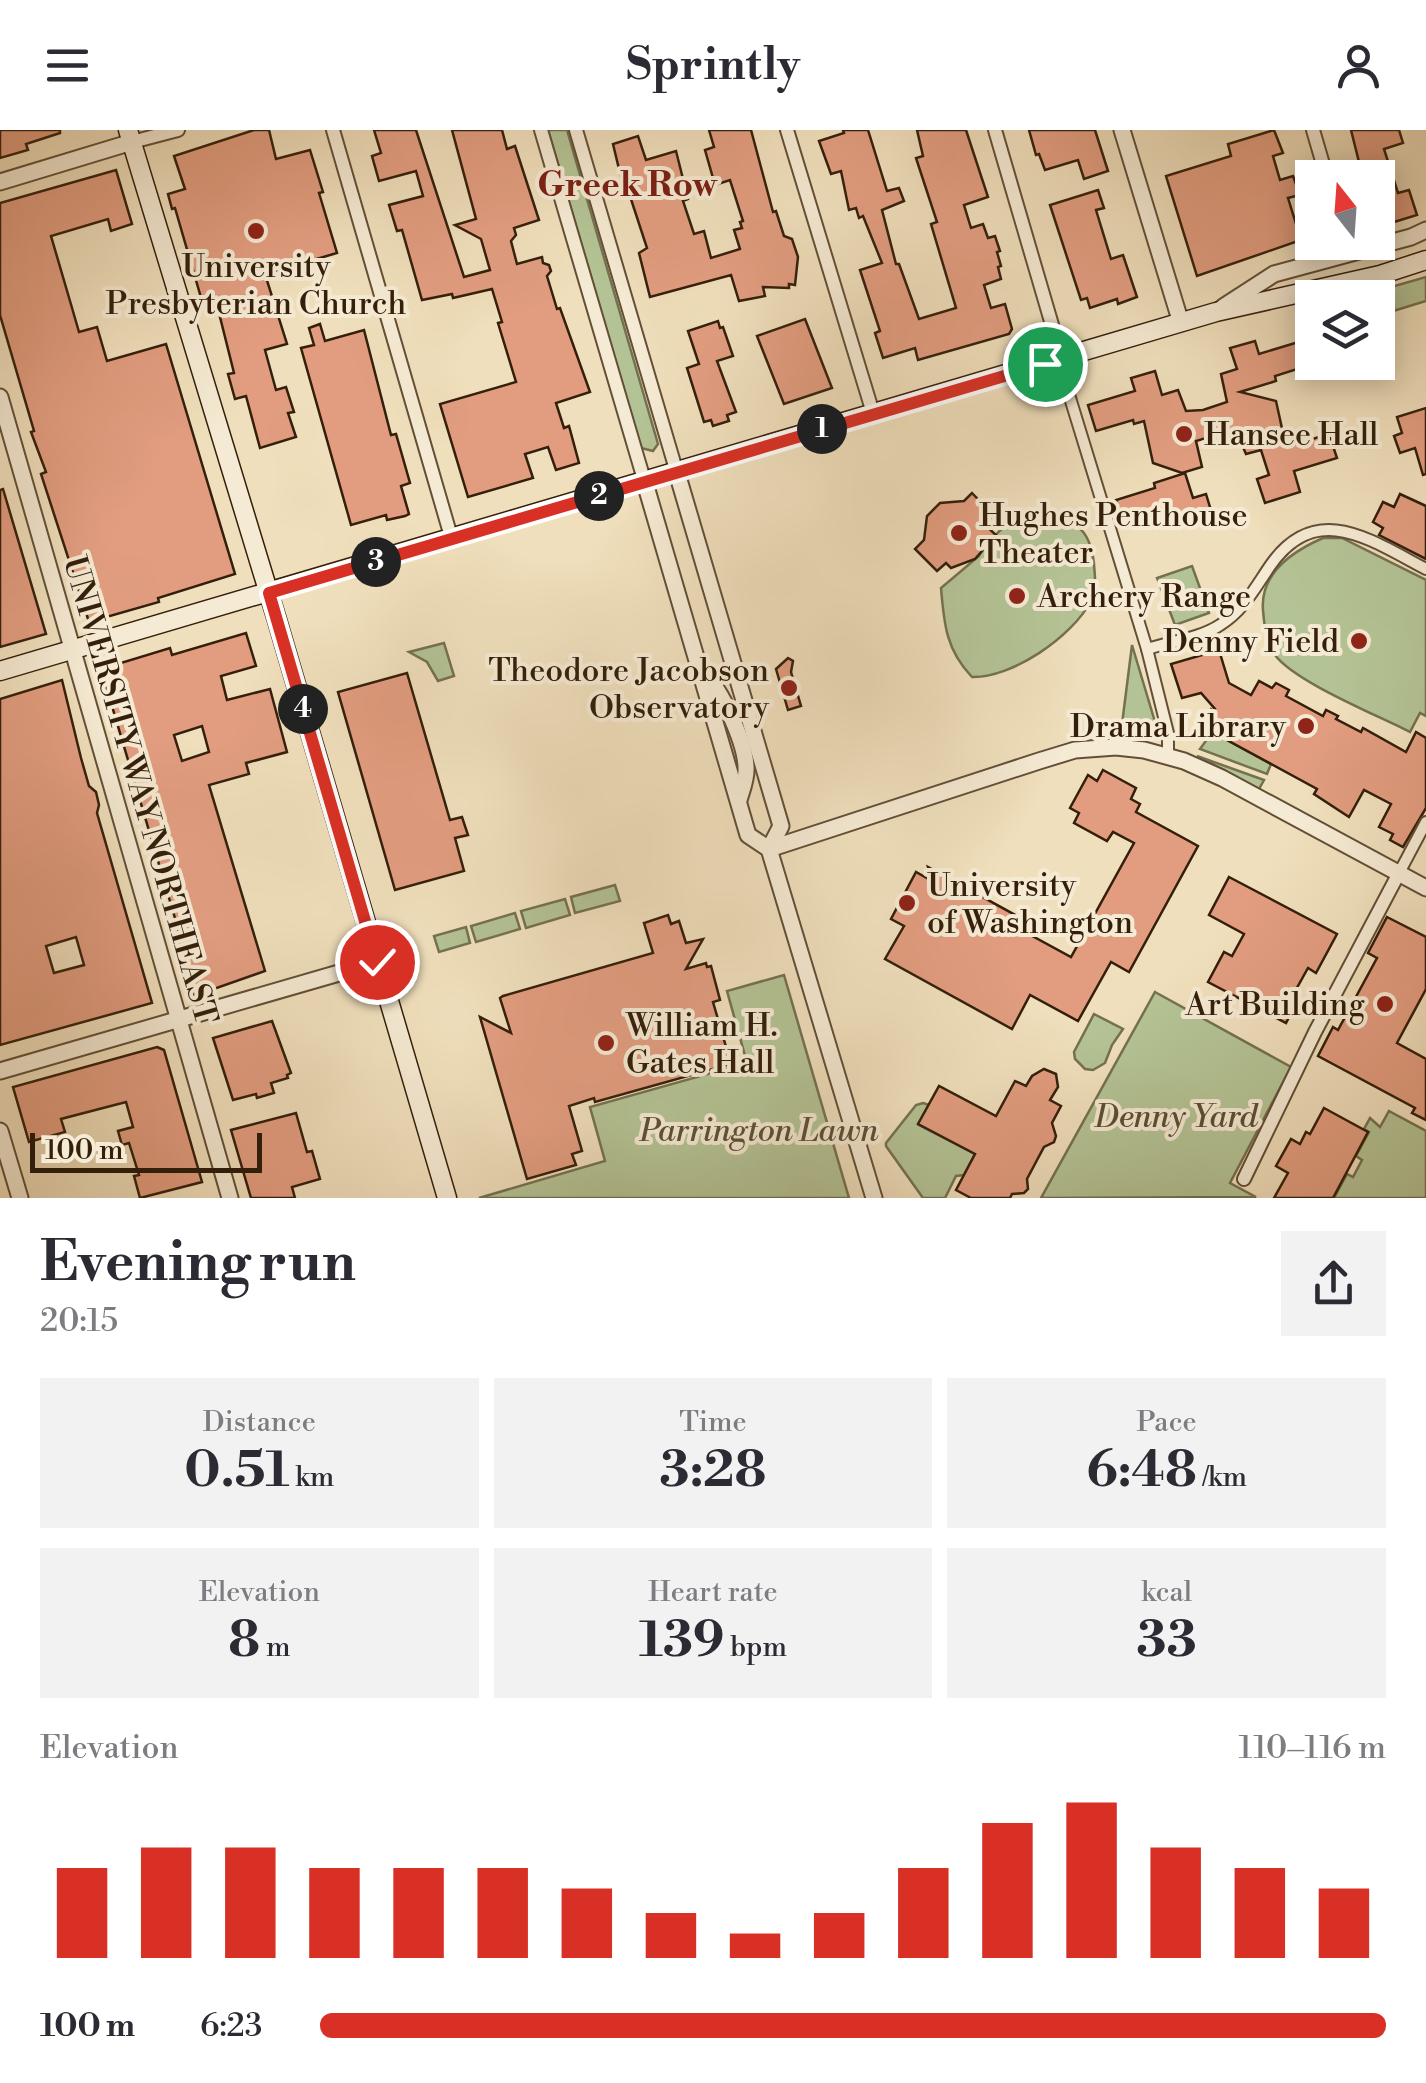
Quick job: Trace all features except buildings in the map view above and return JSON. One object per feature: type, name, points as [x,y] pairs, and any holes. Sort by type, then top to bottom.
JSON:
[{"type":"main road","points":[[130,136],[447,1198]]},
{"type":"main road","points":[[0,671],[1216,312],[1426,260]]},
{"type":"street","points":[[0,182],[130,136],[178,130]]},
{"type":"street","points":[[333,130],[452,540]]},
{"type":"street","points":[[540,130],[699,668],[717,684],[746,766],[738,801],[748,835],[769,849],[874,1198]]},
{"type":"street","points":[[576,130],[781,826],[769,849]]},
{"type":"street","points":[[787,130],[873,414]]},
{"type":"street","points":[[995,130],[1062,359]]},
{"type":"street","points":[[1122,130],[1181,323]]},
{"type":"street","points":[[1313,130],[1321,160]]},
{"type":"street","points":[[1395,240],[1426,230]]},
{"type":"street","points":[[1216,312],[1274,274],[1313,260]]},
{"type":"street","points":[[1068,388],[1146,649],[1168,732],[1168,756]]},
{"type":"street","name":"UNIVERSITY WAY NORTHEAST","points":[[0,397],[230,1198]]},
{"type":"street","points":[[1146,649],[1217,628],[1251,595],[1282,552],[1314,533],[1331,529],[1355,532],[1426,568]]},
{"type":"street","points":[[678,596],[710,586]]},
{"type":"street","points":[[769,849],[1075,750],[1116,747],[1168,756],[1222,778],[1426,888]]},
{"type":"street","points":[[1244,1180],[1315,1032],[1426,822]]},
{"type":"street","points":[[0,1071],[377,962]]},
{"type":"street","points":[[0,1131],[20,1198]]},
{"type":"green space","points":[[548,130],[567,130],[658,444],[653,451],[641,448]]},
{"type":"green space","points":[[1426,277],[1426,301],[1395,310],[1395,286]]},
{"type":"green space","name":"Archery Range","points":[[1038,516],[1070,522],[1084,533],[1094,564],[1091,601],[1070,628],[1039,653],[1005,671],[972,677],[952,646],[941,588],[979,556],[1012,519]]},
{"type":"green space","name":"Denny Field","points":[[1323,538],[1342,538],[1426,580],[1426,716],[1420,713],[1410,732],[1300,676],[1269,645],[1263,610],[1267,585],[1290,557]]},
{"type":"green space","points":[[1192,566],[1209,613],[1175,625],[1157,578]]},
{"type":"green space","points":[[444,643],[454,676],[438,681],[427,662],[409,652]]},
{"type":"green space","points":[[1132,645],[1158,732],[1147,736],[1121,732]]},
{"type":"green space","points":[[1211,709],[1215,711],[1209,722],[1230,734],[1227,740],[1271,764],[1267,774],[1200,749],[1208,738],[1205,726]]},
{"type":"green space","points":[[1197,756],[1264,780],[1259,789]]},
{"type":"green space","points":[[615,885],[620,901],[575,913],[571,897]]},
{"type":"green space","points":[[565,899],[570,915],[526,928],[521,911]]},
{"type":"green space","points":[[515,913],[520,929],[476,942],[471,926]]},
{"type":"green space","points":[[466,927],[470,943],[439,952],[434,936]]},
{"type":"green space","name":"Parrington Lawn","points":[[784,975],[849,1198],[479,1198],[605,1161],[590,1107],[747,1063],[727,991]]},
{"type":"green space","name":"Denny Yard","points":[[1155,992],[1291,1067],[1230,1183],[1256,1197],[1041,1198]]},
{"type":"green space","points":[[1094,1014],[1123,1029],[1105,1063],[1093,1070],[1085,1069],[1074,1052]]},
{"type":"green space","points":[[916,1105],[929,1105],[919,1125],[975,1154],[964,1175],[956,1176],[945,1198],[923,1198],[886,1146]]},
{"type":"green space","points":[[1389,1111],[1426,1131],[1426,1198],[1334,1198],[1347,1174],[1353,1177],[1362,1160],[1356,1156],[1369,1132],[1364,1129],[1370,1118],[1380,1127]]},
{"type":"place","name":"University Presbyterian Church","points":[[256,231]]},
{"type":"place","name":"Hansee Hall","points":[[1184,434]]},
{"type":"place","name":"Hughes Penthouse Theater","points":[[959,533]]},
{"type":"place","name":"Archery Range","points":[[1017,596]]},
{"type":"place","name":"Denny Field","points":[[1359,641]]},
{"type":"place","name":"Theodore Jacobson Observatory","points":[[789,688]]},
{"type":"place","name":"Drama Library","points":[[1306,726]]},
{"type":"place","name":"University of Washington","points":[[907,903]]},
{"type":"place","name":"Art Building","points":[[1385,1004]]},
{"type":"place","name":"William H. Gates Hall","points":[[606,1043]]},
{"type":"district","name":"Greek Row","points":[[627,184]]},
{"type":"route","points":[[377,962],[269,593],[1045,364]]}]
